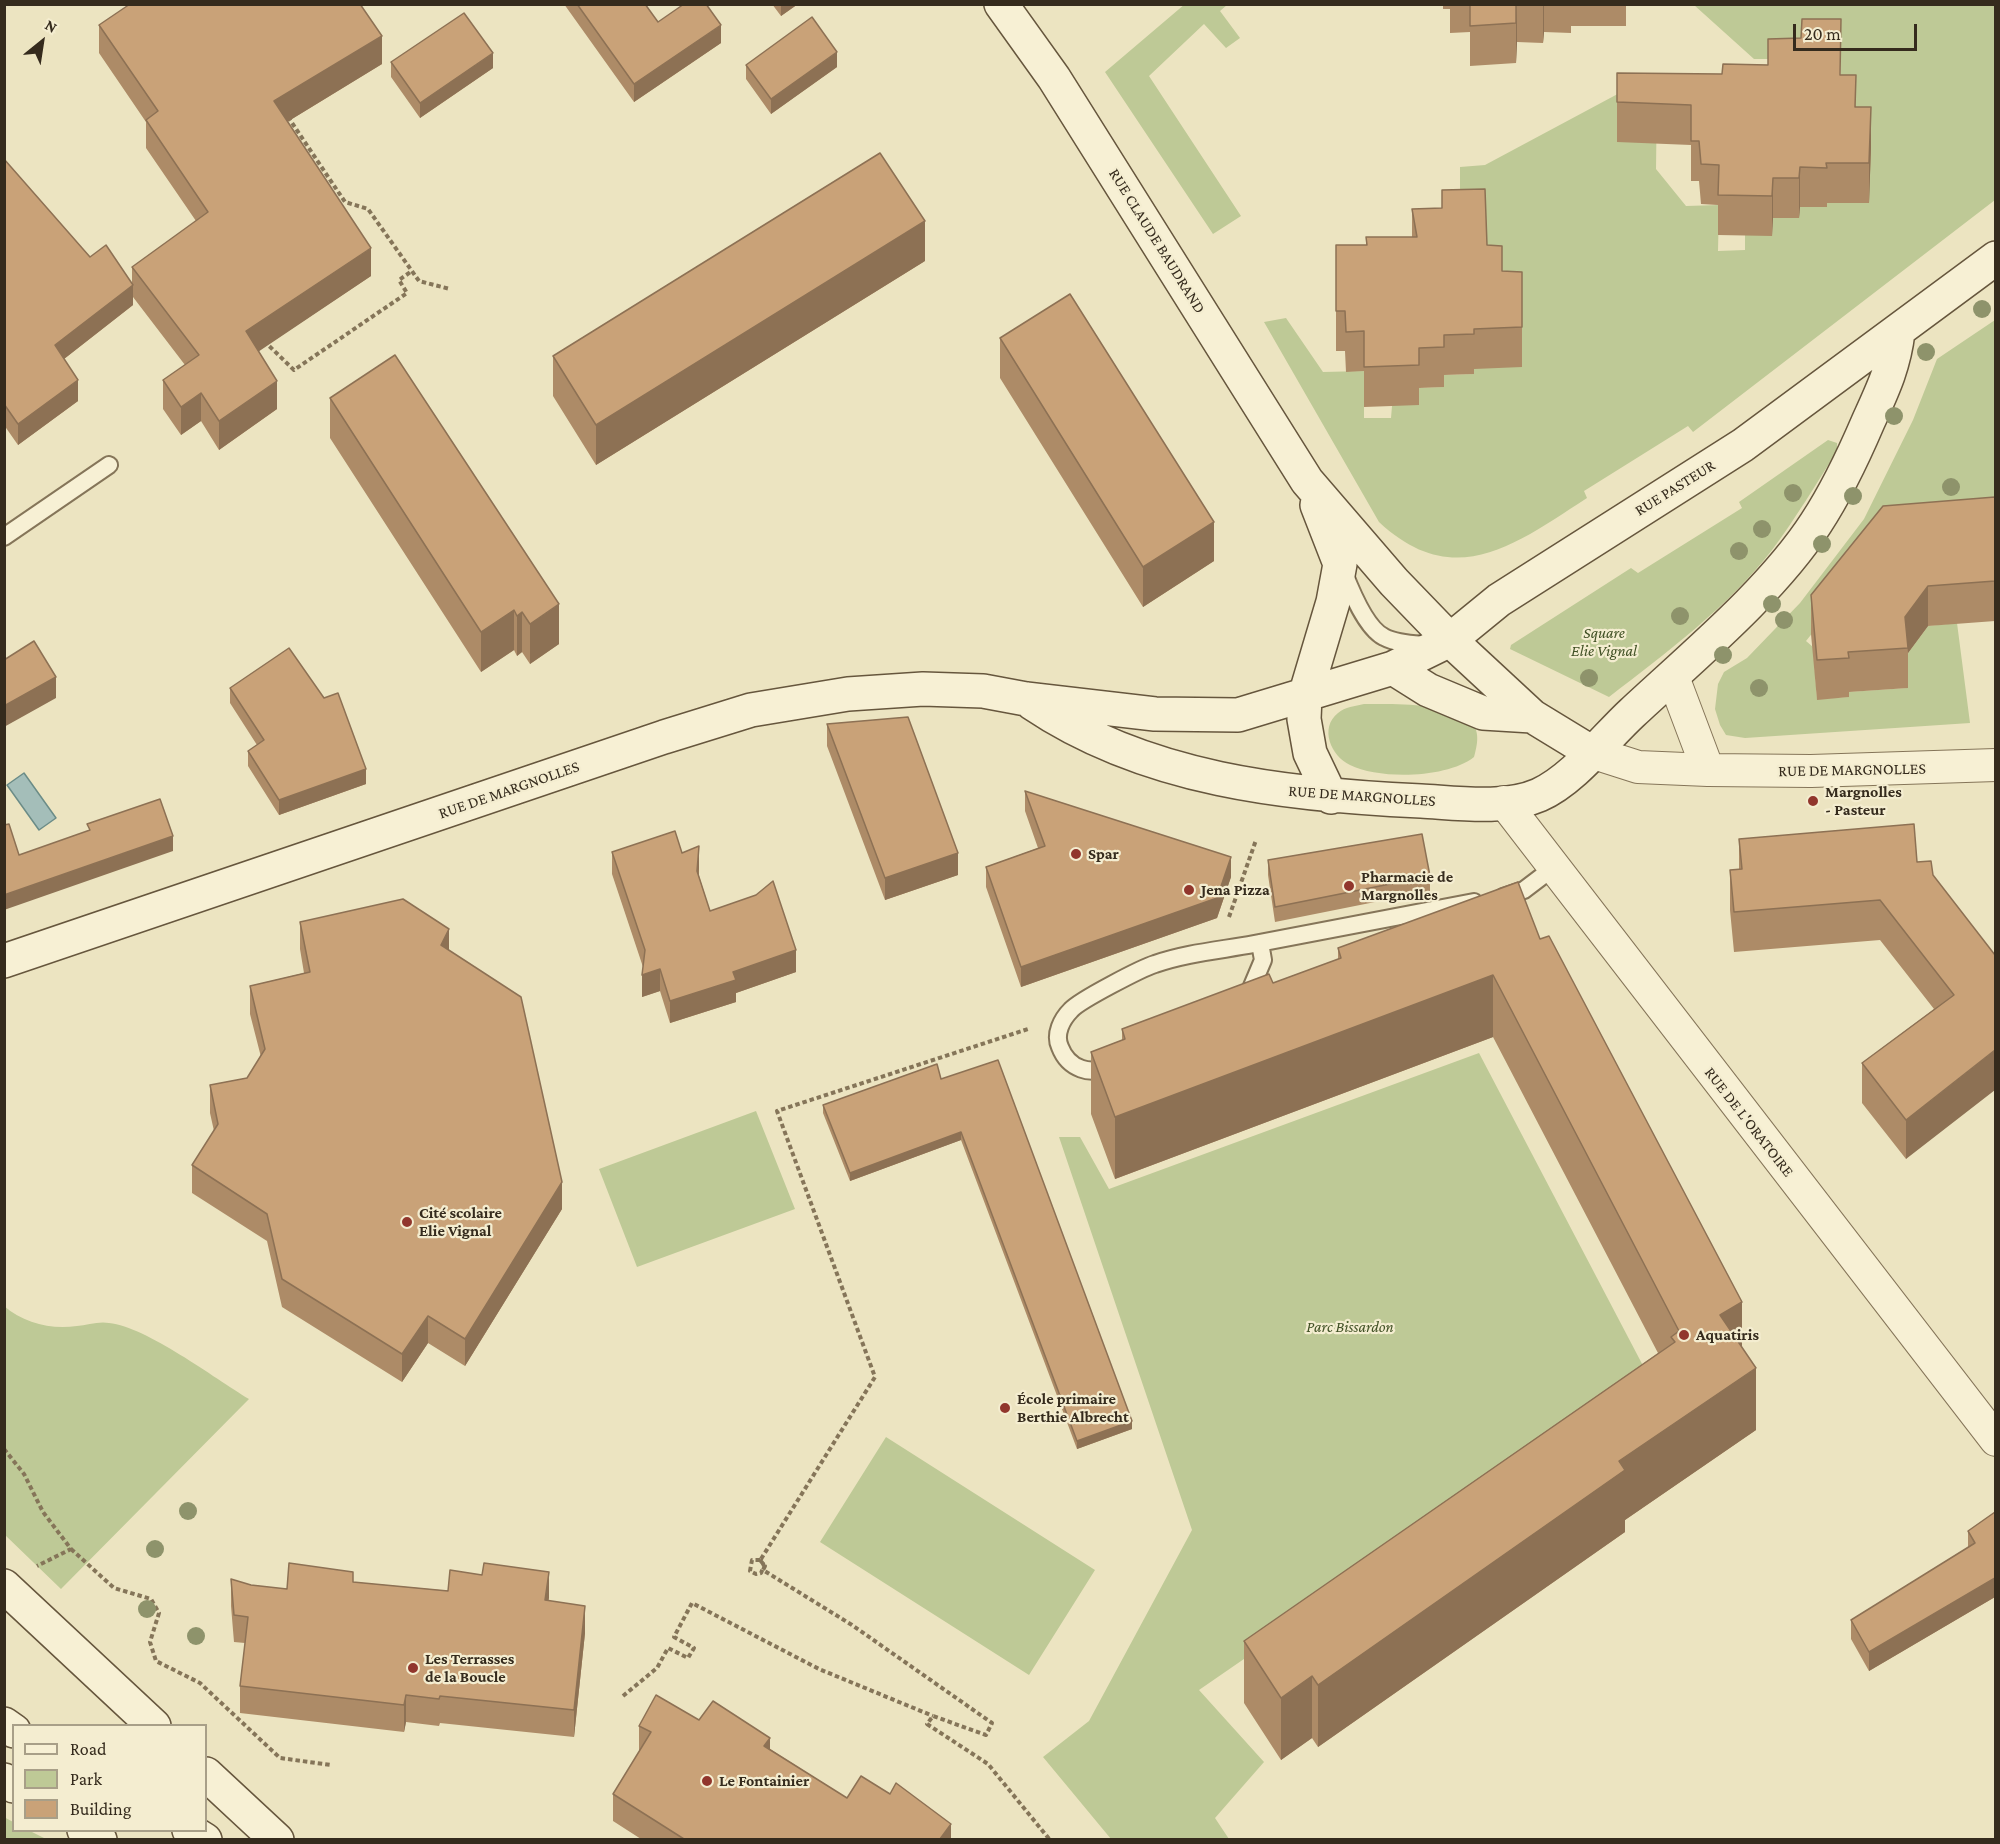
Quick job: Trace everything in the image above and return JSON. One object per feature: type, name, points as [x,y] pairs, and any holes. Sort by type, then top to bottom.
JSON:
[{"type":"street","name":"RUE CLAUDE BAUDRAND","points":[[1001,4],[1054,78],[1307,481],[1394,582],[1450,640]]},
{"type":"street","name":"RUE PASTEUR","points":[[1450,640],[1499,600],[1743,445],[1995,258]]},
{"type":"street","points":[[1592,752],[1672,677],[1762,587],[1815,524],[1851,462],[1894,363],[1898,332]]},
{"type":"street","name":"RUE CLAUDE BAUDRAND","points":[[1307,481],[1340,564]]},
{"type":"street","points":[[1331,797],[1310,753],[1304,719],[1305,696],[1333,602],[1340,564]]},
{"type":"street","name":"RUE DE MARGNOLLES","points":[[4,961],[664,736],[751,710],[848,694],[923,689],[983,691],[1026,699],[1155,714],[1238,715],[1394,668],[1450,640],[1532,716],[1592,752],[1638,767],[1708,771],[1811,771],[1995,765]]},
{"type":"street","name":"RUE DE MARGNOLLES","points":[[1394,668],[1428,690],[1483,713],[1532,716]]},
{"type":"street","points":[[1672,677],[1708,771]]},
{"type":"street","name":"RUE DE MARGNOLLES","points":[[1026,699],[1068,727],[1134,755],[1246,785],[1331,797],[1504,802],[1539,795],[1568,776],[1592,752]]},
{"type":"street","name":"RUE DE L'ORATOIRE","points":[[1504,802],[1995,1440]]},
{"type":"street","points":[[4,1586],[153,1724]]},
{"type":"street","points":[[207,1775],[278,1839]]},
{"type":"lane","points":[[4,537],[109,465]]},
{"type":"lane","points":[[1340,564],[1354,598],[1374,628],[1384,637],[1427,645],[1450,640]]},
{"type":"lane","points":[[1120,1058],[1102,1070],[1090,1071],[1075,1066],[1065,1057],[1058,1044],[1059,1030],[1072,1008],[1155,964],[1507,896],[1524,890],[1553,868]]},
{"type":"lane","points":[[1240,1011],[1263,960],[1260,943]]},
{"type":"path","points":[[286,113],[345,202],[368,209],[419,281],[450,289]]},
{"type":"path","points":[[256,333],[294,370],[407,293],[399,280],[412,271]]},
{"type":"path","points":[[1230,910],[1256,840]]},
{"type":"path","points":[[622,1696],[657,1668],[668,1648],[688,1659],[694,1647],[674,1637],[692,1603],[819,1669],[933,1716],[986,1734],[992,1723],[852,1625],[763,1570],[765,1566],[760,1560],[874,1377],[777,1111],[1045,1024],[1059,1030]]},
{"type":"path","points":[[4,1449],[24,1474],[43,1512],[71,1549],[114,1588],[151,1599],[159,1613],[150,1642],[156,1661],[200,1683],[280,1758],[331,1765]]},
{"type":"path","points":[[33,1571],[71,1549]]},
{"type":"path","points":[[933,1716],[927,1724],[988,1764],[1050,1839]]},
{"type":"green space","points":[[1185,4],[1227,5],[1220,11],[1240,38],[1226,48],[1204,24],[1149,76],[1241,216],[1213,234],[1105,72]]},
{"type":"green space","points":[[1694,5],[1995,5],[1995,200],[1693,432],[1688,426],[1584,491],[1587,498],[1536,531],[1485,554],[1460,557],[1434,555],[1407,543],[1379,522],[1264,322],[1286,318],[1323,372],[1364,371],[1364,418],[1391,418],[1392,406],[1419,388],[1443,387],[1444,375],[1473,374],[1460,229],[1460,167],[1485,165],[1627,89],[1657,91],[1656,169],[1686,206],[1719,205],[1718,251],[1745,250],[1745,235],[1772,235],[1773,218],[1798,218],[1800,207],[1826,207],[1826,203],[1869,203],[1840,115],[1841,59],[1754,59]]},
{"type":"green space","points":[[1995,320],[1996,537],[1874,556],[1806,641],[1813,647],[1817,699],[1848,697],[1848,692],[1907,688],[1905,657],[1928,626],[1957,623],[1970,723],[1745,738],[1726,735],[1715,709],[1718,684],[1724,672],[1747,658],[1800,603],[1864,519],[1913,420],[1937,359]]},
{"type":"green space","name":"Square Elie Vignal","points":[[1828,440],[1837,443],[1837,451],[1772,550],[1716,610],[1609,697],[1510,649],[1511,645],[1631,568],[1638,573],[1742,508],[1739,502]]},
{"type":"green space","points":[[1364,704],[1418,706],[1459,715],[1476,729],[1474,757],[1462,764],[1431,773],[1396,775],[1363,770],[1350,765],[1343,761],[1333,749],[1328,734],[1329,726],[1332,719],[1341,711]]},
{"type":"green space","name":"Parc Bissardon","points":[[1479,1053],[1650,1379],[1199,1690],[1264,1762],[1215,1818],[1229,1839],[1111,1839],[1043,1757],[1089,1721],[1192,1530],[1059,1137],[1080,1137],[1109,1189]]},
{"type":"green space","points":[[756,1111],[795,1209],[637,1267],[599,1169]]},
{"type":"green space","points":[[4,1306],[20,1317],[48,1326],[67,1327],[105,1323],[124,1327],[161,1343],[249,1399],[61,1589],[5,1535]]},
{"type":"green space","points":[[886,1437],[1095,1570],[1029,1675],[820,1542]]},
{"type":"green space","points":[[4,1817],[12,1821],[12,1832],[32,1832],[46,1839],[5,1839]]},
{"type":"water","points":[[24,773],[56,818],[39,830],[7,785]]},
{"type":"building","points":[[130,4],[360,4],[382,36],[274,101],[371,248],[246,331],[277,381],[219,421],[201,393],[181,407],[163,380],[199,355],[132,267],[208,212],[146,120],[158,111],[99,25]]},
{"type":"building","points":[[577,4],[645,4],[658,22],[684,4],[706,4],[721,25],[634,84]]},
{"type":"building","points":[[1470,4],[1516,4],[1516,23],[1470,26]]},
{"type":"building","points":[[464,13],[493,53],[420,103],[391,62]]},
{"type":"building","points":[[812,17],[837,52],[771,99],[746,65]]},
{"type":"building","points":[[1802,19],[1841,19],[1840,75],[1856,75],[1855,107],[1871,107],[1869,163],[1826,163],[1827,168],[1800,167],[1799,178],[1773,178],[1772,196],[1718,195],[1719,165],[1701,164],[1699,141],[1691,141],[1691,105],[1617,102],[1617,73],[1722,74],[1723,64],[1768,65],[1768,39],[1801,38]]},
{"type":"building","points":[[880,153],[925,221],[596,425],[553,356]]},
{"type":"building","points":[[4,159],[90,257],[106,245],[133,285],[55,345],[78,380],[18,424],[4,404]]},
{"type":"building","points":[[1485,189],[1487,245],[1502,246],[1502,271],[1522,272],[1522,327],[1474,329],[1474,334],[1444,335],[1444,347],[1419,348],[1419,365],[1364,367],[1364,331],[1346,332],[1345,311],[1336,311],[1336,245],[1367,245],[1366,237],[1417,237],[1412,209],[1442,208],[1442,190]]},
{"type":"building","points":[[1070,294],[1214,522],[1143,567],[1000,338]]},
{"type":"building","points":[[395,355],[559,604],[530,624],[522,612],[517,616],[514,610],[481,632],[330,398]]},
{"type":"building","points":[[1995,497],[1995,581],[1928,586],[1905,617],[1908,648],[1848,652],[1849,658],[1817,660],[1811,595],[1883,506]]},
{"type":"building","points":[[34,641],[56,677],[4,706],[4,660]]},
{"type":"building","points":[[289,648],[324,698],[338,693],[366,769],[279,800],[248,751],[264,740],[230,688]]},
{"type":"building","points":[[908,717],[958,853],[885,878],[827,724]]},
{"type":"building","points":[[1025,791],[1231,857],[1217,898],[1021,967],[986,867],[1045,846]]},
{"type":"building","points":[[160,799],[173,836],[4,895],[4,825],[9,824],[19,855],[90,830],[87,824]]},
{"type":"building","points":[[1914,824],[1917,862],[1931,861],[1933,875],[1995,955],[1995,1050],[1906,1120],[1862,1063],[1954,995],[1880,900],[1734,912],[1730,870],[1742,869],[1739,839]]},
{"type":"building","points":[[675,831],[682,853],[699,846],[697,871],[710,911],[756,895],[773,881],[796,950],[733,972],[736,980],[670,1001],[660,969],[642,975],[645,950],[612,852]]},
{"type":"building","name":"Pharmacie de Margnolles","points":[[1422,834],[1430,876],[1275,907],[1268,860]]},
{"type":"building","points":[[1518,882],[1540,939],[1549,936],[1742,1302],[1720,1315],[1756,1368],[1619,1461],[1625,1470],[1318,1685],[1312,1676],[1281,1698],[1244,1641],[1675,1342],[1671,1337],[1679,1331],[1493,975],[1115,1117],[1091,1052],[1125,1039],[1122,1029],[1269,974],[1273,983],[1341,958],[1338,948]]},
{"type":"building","points":[[403,899],[449,929],[441,945],[521,997],[562,1182],[465,1339],[428,1316],[402,1354],[282,1279],[267,1214],[192,1165],[218,1124],[210,1085],[247,1078],[265,1049],[250,986],[310,972],[300,922]]},
{"type":"building","points":[[998,1060],[1132,1421],[1077,1441],[961,1132],[850,1173],[823,1105],[937,1064],[941,1079]]},
{"type":"building","points":[[1995,1512],[1995,1578],[1869,1652],[1851,1620],[1975,1543],[1968,1531]]},
{"type":"building","name":"Les Terrasses de la Boucle","points":[[289,1563],[353,1572],[353,1582],[448,1591],[450,1570],[482,1575],[484,1563],[549,1572],[545,1600],[585,1606],[574,1710],[440,1696],[439,1699],[406,1695],[404,1705],[240,1686],[248,1617],[234,1615],[231,1579],[251,1585],[287,1589]]},
{"type":"building","points":[[656,1695],[699,1720],[713,1701],[770,1738],[764,1746],[847,1798],[861,1776],[890,1794],[896,1783],[951,1824],[940,1839],[684,1839],[613,1794],[651,1732],[639,1726]]},
{"type":"place","name":"Margnolles - Pasteur","points":[[1813,801]]},
{"type":"place","name":"Spar","points":[[1076,854]]},
{"type":"place","name":"Pharmacie de Margnolles","points":[[1349,886]]},
{"type":"place","name":"Jena Pizza","points":[[1189,890]]},
{"type":"place","name":"Cité scolaire Elie Vignal","points":[[407,1222]]},
{"type":"place","name":"Aquatiris","points":[[1684,1335]]},
{"type":"place","name":"École primaire Berthie Albrecht","points":[[1005,1408]]},
{"type":"place","name":"Les Terrasses de la Boucle","points":[[413,1668]]},
{"type":"place","name":"Le Fontainier","points":[[707,1781]]}]
